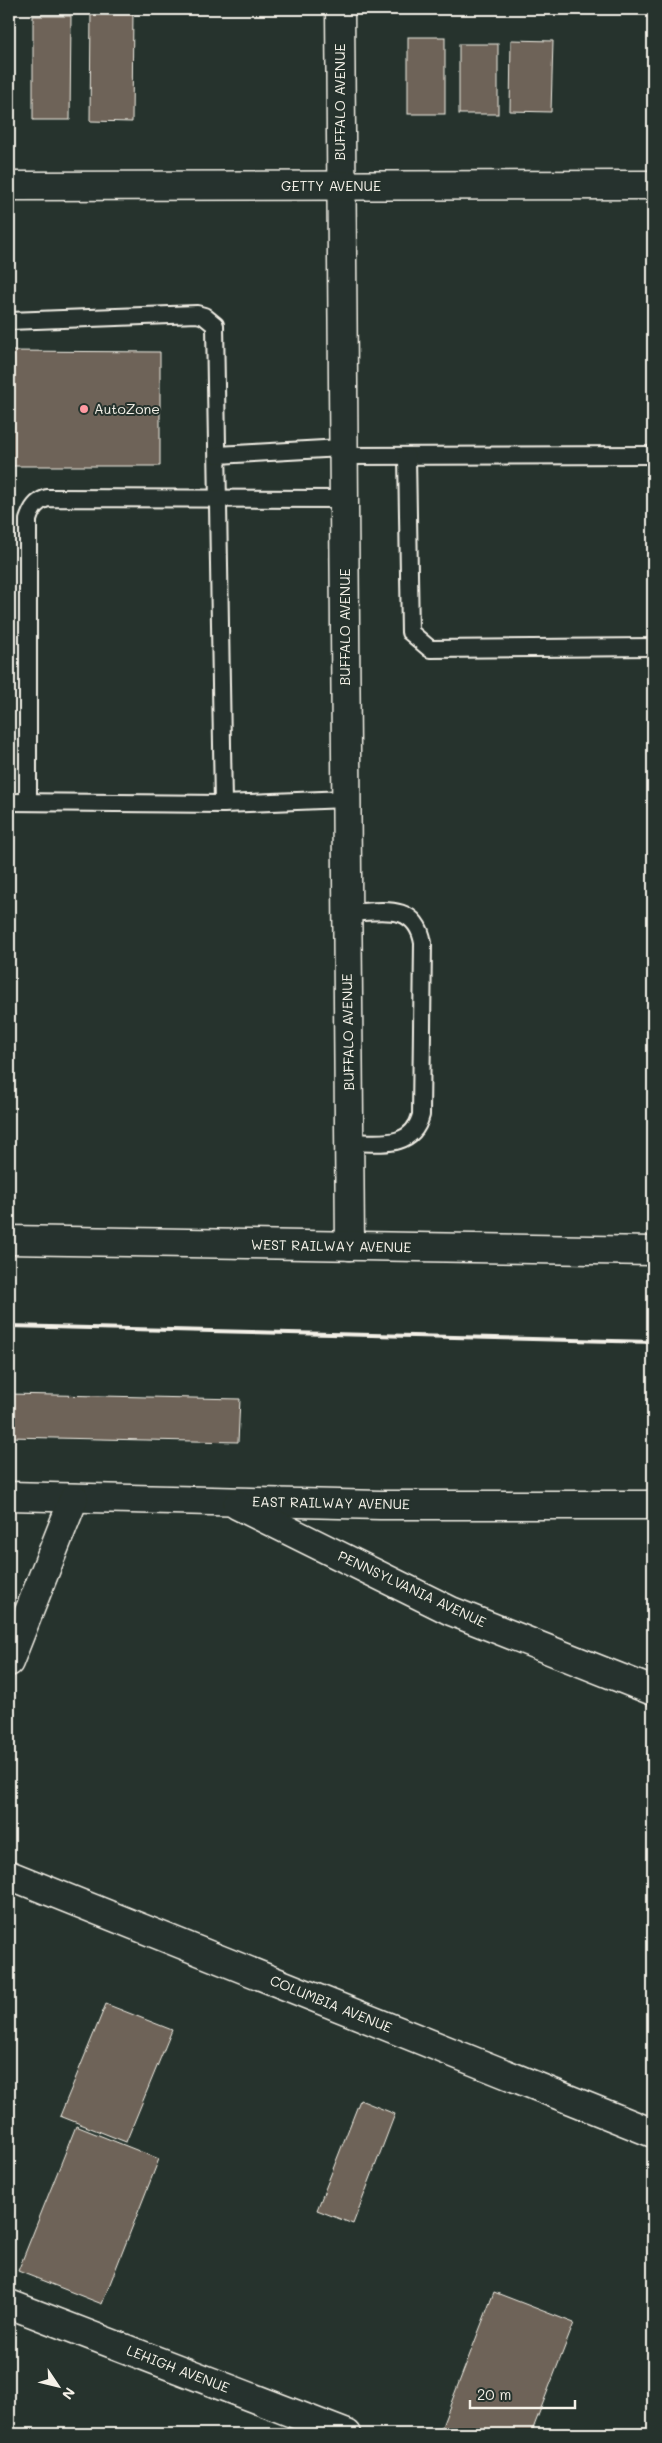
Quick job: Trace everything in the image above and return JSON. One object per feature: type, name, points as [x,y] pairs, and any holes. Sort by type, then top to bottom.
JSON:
[{"type":"street","name":"BUFFALO AVENUE","points":[[340,9],[350,1246]]},
{"type":"street","name":"GETTY AVENUE","points":[[9,186],[653,185]]},
{"type":"street","name":"WEST RAILWAY AVENUE","points":[[9,1240],[653,1251]]},
{"type":"street","name":"EAST RAILWAY AVENUE","points":[[9,1496],[380,1505],[653,1505]]},
{"type":"street","points":[[9,1662],[74,1498]]},
{"type":"street","name":"PENNSYLVANIA AVENUE","points":[[230,1502],[451,1611],[653,1691]]},
{"type":"street","name":"COLUMBIA AVENUE","points":[[9,1875],[653,2133]]},
{"type":"street","name":"LEHIGH AVENUE","points":[[9,2304],[347,2434]]},
{"type":"lane","points":[[9,321],[197,314],[210,320],[216,332],[223,804]]},
{"type":"lane","points":[[218,455],[343,452],[407,457],[653,455]]},
{"type":"lane","points":[[407,457],[410,632],[430,649],[653,647]]},
{"type":"lane","points":[[28,801],[28,520],[31,510],[39,501],[47,498],[344,499]]},
{"type":"lane","points":[[9,802],[223,804],[346,799]]},
{"type":"lane","points":[[347,913],[396,912],[408,914],[417,924],[422,943],[421,1114],[418,1125],[404,1139],[395,1142],[349,1142]]},
{"type":"building","points":[[91,9],[133,9],[132,122],[90,121]]},
{"type":"building","points":[[406,9],[441,9],[441,13],[406,13]]},
{"type":"building","points":[[33,16],[71,16],[70,120],[33,120]]},
{"type":"building","points":[[408,37],[445,37],[445,114],[408,114]]},
{"type":"building","points":[[511,40],[553,41],[551,112],[510,111]]},
{"type":"building","points":[[459,44],[498,44],[498,114],[459,114]]},
{"type":"building","name":"AutoZone","points":[[9,351],[160,352],[160,466],[9,466]]},
{"type":"building","points":[[9,1394],[240,1399],[238,1442],[9,1437]]},
{"type":"building","points":[[106,2004],[172,2030],[126,2142],[60,2116]]},
{"type":"building","points":[[360,2100],[395,2114],[353,2224],[317,2210]]},
{"type":"building","points":[[76,2126],[159,2159],[102,2304],[18,2271]]},
{"type":"building","points":[[494,2292],[574,2323],[531,2434],[439,2434]]},
{"type":"railway","points":[[9,1326],[653,1342]]},
{"type":"place","name":"AutoZone","points":[[84,409]]}]
